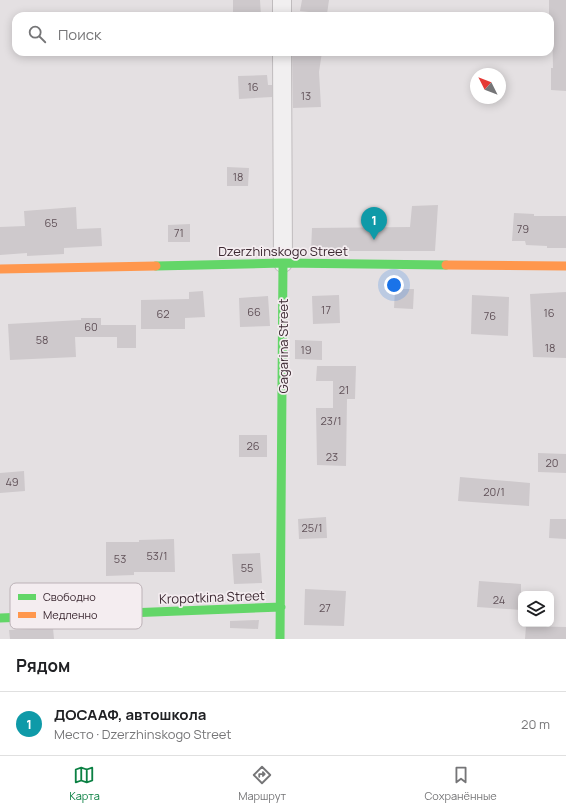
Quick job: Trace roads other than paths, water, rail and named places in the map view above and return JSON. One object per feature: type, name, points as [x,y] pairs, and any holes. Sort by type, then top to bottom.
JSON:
[{"type":"street","points":[[282,0],[282,12]]},
{"type":"street","name":"Gagarina Street","points":[[280,639],[283,263],[282,56]]},
{"type":"street","name":"Dzerzhinskogo Street","points":[[0,269],[283,263],[566,266]]},
{"type":"street","name":"Kropotkina Street","points":[[142,612],[281,607]]},
{"type":"street","name":"Kropotkina Street","points":[[0,618],[10,618]]},
{"type":"place","name":"ДОСААФ, автошкола","points":[[374,240]]}]
